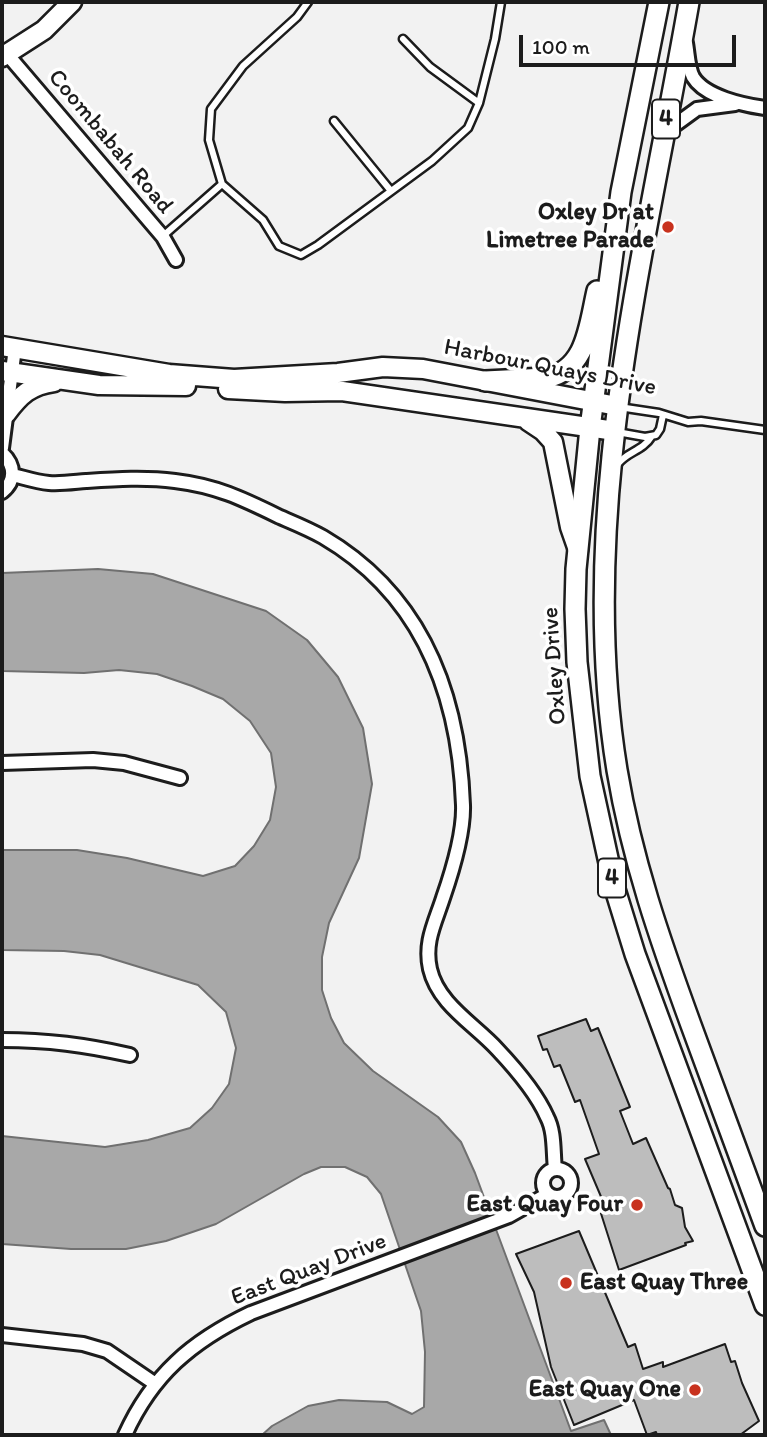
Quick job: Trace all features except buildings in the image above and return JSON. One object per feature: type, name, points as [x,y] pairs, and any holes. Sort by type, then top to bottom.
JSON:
[{"type":"main road","name":"Oxley Drive","points":[[659,2],[621,192],[590,428],[578,550],[575,625],[583,723],[593,795],[611,875],[635,954],[765,1305]]},
{"type":"main road","name":"Oxley Drive","points":[[689,2],[617,406],[604,575],[605,652],[611,723],[628,824],[644,892],[765,1226]]},
{"type":"main road","points":[[485,381],[554,376],[576,362],[584,345],[621,192]]},
{"type":"street","points":[[5,55],[44,30],[72,2]]},
{"type":"street","points":[[684,32],[694,78],[708,90],[739,104]]},
{"type":"street","name":"Coombabah Road","points":[[5,55],[163,237],[176,260]]},
{"type":"street","points":[[664,133],[696,109],[739,104],[765,108]]},
{"type":"street","points":[[2,492],[11,483],[13,475],[9,460],[2,451],[6,414],[6,358]]},
{"type":"street","name":"Harbour Quays Drive","points":[[6,358],[234,379],[338,373],[383,367],[423,369],[617,406]]},
{"type":"street","name":"Harbour Quays Drive","points":[[6,358],[65,380],[285,393],[342,391],[614,431]]},
{"type":"street","points":[[6,414],[19,396],[29,388],[65,380]]},
{"type":"street","points":[[525,420],[543,431],[553,442],[570,527],[578,550]]},
{"type":"street","points":[[13,475],[50,483],[141,477],[223,490],[323,537],[367,570],[403,607],[431,654],[447,695],[460,752],[463,809],[456,852],[429,938],[430,967],[434,983],[455,1011],[498,1049],[547,1116],[552,1130],[555,1169]]},
{"type":"street","points":[[2,763],[93,760],[124,763],[180,778]]},
{"type":"street","points":[[2,1040],[73,1043],[130,1055]]},
{"type":"street","points":[[561,1169],[568,1173],[571,1186],[561,1196],[548,1194],[543,1187],[543,1179],[548,1172],[561,1169]]},
{"type":"street","name":"East Quay Drive","points":[[125,1435],[154,1383],[187,1352],[222,1327],[251,1313],[509,1216],[548,1194]]},
{"type":"street","points":[[2,1335],[83,1344],[107,1350],[154,1383]]},
{"type":"lane","points":[[308,2],[296,17],[243,66],[211,108],[209,140],[222,184],[263,220],[279,246],[301,255],[318,246],[432,161],[468,128],[479,103],[501,2]]},
{"type":"lane","points":[[403,39],[430,67],[479,103]]},
{"type":"lane","points":[[334,121],[391,191]]},
{"type":"lane","points":[[163,237],[222,184]]},
{"type":"lane","name":"Harbour Quays Drive","points":[[614,431],[656,435],[663,415],[617,406]]},
{"type":"lane","points":[[663,415],[688,422],[701,421],[765,430]]},
{"type":"lane","points":[[610,474],[622,458],[646,446],[652,436]]},
{"type":"shaded area","points":[[98,569],[153,574],[266,611],[307,640],[338,677],[363,728],[372,784],[359,858],[329,923],[322,957],[322,990],[331,1018],[344,1043],[373,1071],[438,1117],[461,1142],[571,1431],[604,1420],[611,1435],[262,1435],[272,1426],[308,1406],[339,1400],[387,1402],[412,1414],[424,1407],[425,1352],[421,1311],[381,1194],[367,1177],[345,1167],[321,1167],[304,1174],[216,1224],[166,1241],[126,1249],[71,1249],[2,1244],[2,1136],[105,1147],[148,1140],[190,1128],[212,1108],[229,1084],[236,1048],[226,1012],[198,985],[100,955],[64,951],[2,950],[2,850],[77,850],[127,858],[203,876],[235,866],[254,846],[270,820],[276,787],[271,753],[250,721],[223,699],[157,674],[119,670],[84,673],[2,671],[2,573]]},
{"type":"place","name":"Oxley Dr at Limetree Parade","points":[[668,227]]},
{"type":"place","name":"East Quay Four","points":[[637,1205]]},
{"type":"place","name":"East Quay Three","points":[[566,1283]]},
{"type":"place","name":"East Quay One","points":[[695,1390]]}]
